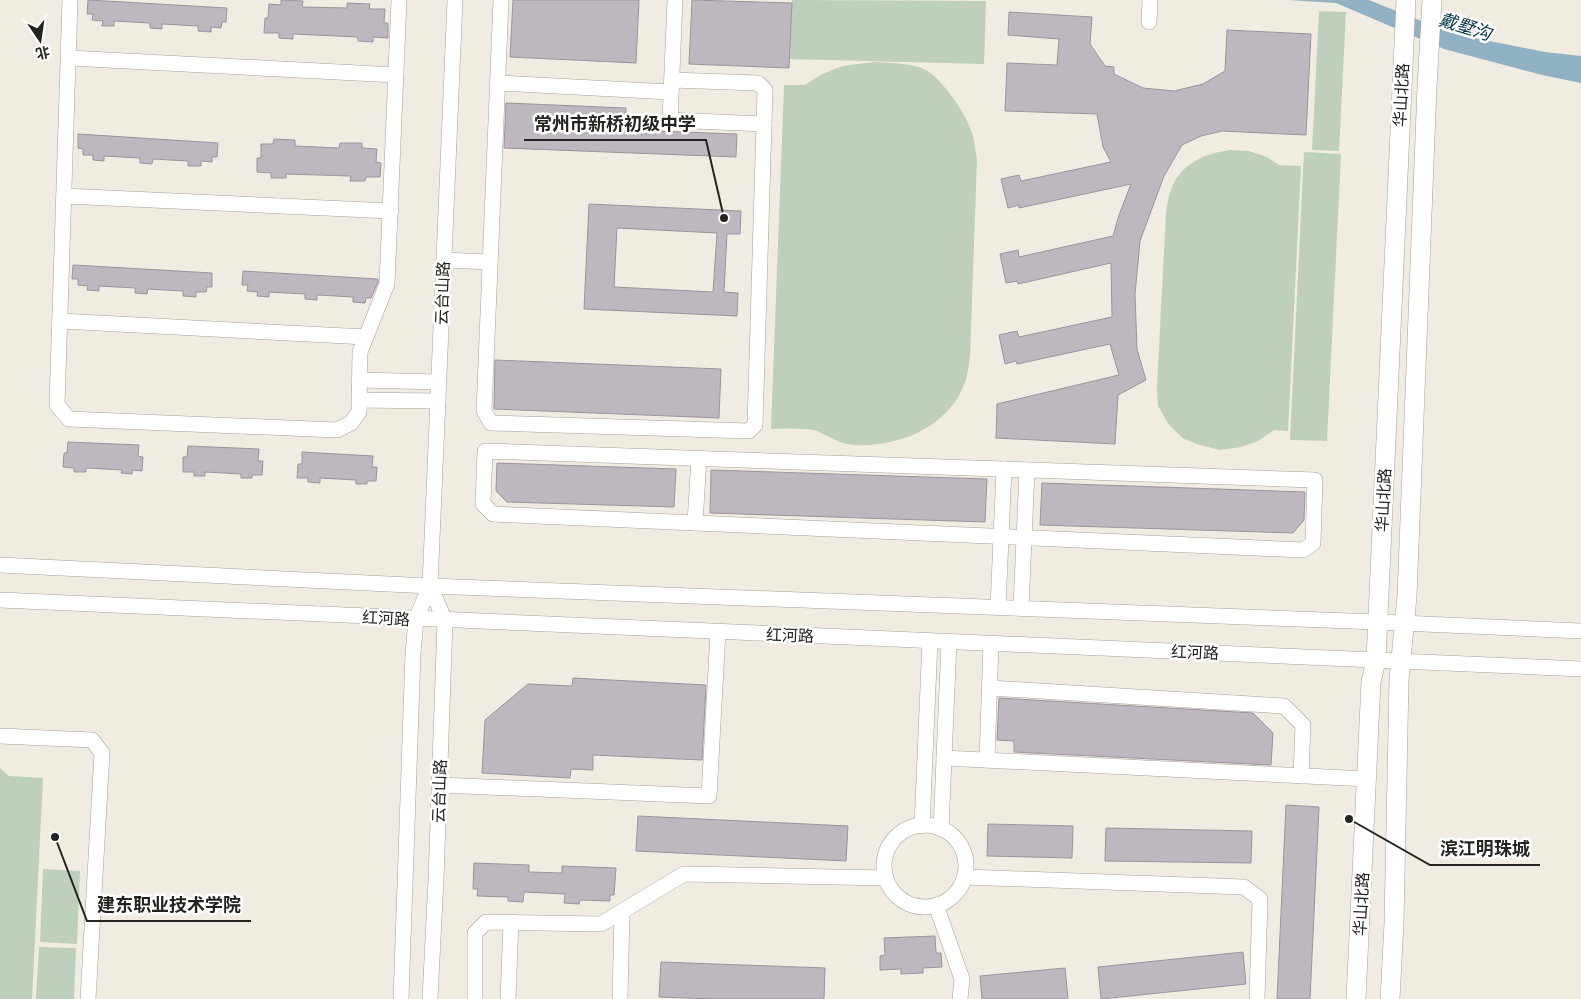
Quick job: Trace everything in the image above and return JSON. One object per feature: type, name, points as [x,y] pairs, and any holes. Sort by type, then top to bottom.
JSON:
[{"type":"main road","name":"华山北路","points":[[1356,999],[1371,682],[1376,660],[1378,622],[1406,1]]},
{"type":"main road","name":"华山北路","points":[[1390,999],[1394,923],[1399,680],[1407,596],[1432,5]]},
{"type":"street","points":[[70,0],[58,405],[69,419],[337,430],[351,424],[359,412],[360,352],[388,284],[399,0]]},
{"type":"street","name":"云台山路","points":[[401,999],[413,654],[416,619],[430,586],[455,0]]},
{"type":"street","points":[[498,83],[672,86],[758,83],[766,90],[756,425],[749,431],[491,423],[484,412],[501,0]]},
{"type":"street","points":[[675,0],[670,120],[764,124]]},
{"type":"street","points":[[1149,22],[1150,0]]},
{"type":"street","points":[[68,58],[396,75]]},
{"type":"street","points":[[64,196],[391,211]]},
{"type":"street","points":[[444,260],[490,262]]},
{"type":"street","points":[[60,321],[366,337]]},
{"type":"street","points":[[360,380],[438,382]]},
{"type":"street","points":[[360,400],[438,401]]},
{"type":"street","points":[[486,451],[1004,469],[1315,480],[1313,542],[1303,550],[493,514],[484,504],[486,451]]},
{"type":"street","points":[[695,523],[700,458]]},
{"type":"street","points":[[998,608],[1004,469]]},
{"type":"street","points":[[1020,608],[1027,470]]},
{"type":"street","points":[[0,565],[430,586],[1581,631]]},
{"type":"street","name":"云台山路","points":[[430,586],[445,620],[430,999]]},
{"type":"street","name":"红河路","points":[[0,600],[1581,670]]},
{"type":"street","points":[[439,785],[709,796],[718,632]]},
{"type":"street","points":[[922,826],[930,641]]},
{"type":"street","points":[[942,829],[949,642]]},
{"type":"street","points":[[987,760],[991,644]]},
{"type":"street","points":[[990,688],[1284,706],[1303,725],[1301,776]]},
{"type":"street","points":[[0,736],[92,740],[102,753],[88,999]]},
{"type":"street","points":[[944,758],[1366,779]]},
{"type":"street","points":[[917,826],[930,826],[942,829],[954,838],[962,850],[966,863],[964,877],[958,890],[936,906],[922,907],[909,904],[898,897],[886,878],[884,862],[887,849],[895,838],[917,826]]},
{"type":"street","points":[[475,999],[475,933],[486,922],[601,924],[684,874],[886,878]]},
{"type":"street","points":[[964,877],[1244,887],[1260,899],[1257,999]]},
{"type":"street","points":[[936,906],[962,979],[960,999]]},
{"type":"street","points":[[620,999],[622,912]]},
{"type":"street","points":[[508,999],[511,922]]},
{"type":"green space","points":[[792,0],[986,1],[984,64],[790,59]]},
{"type":"green space","points":[[1319,11],[1346,12],[1339,151],[1312,150]]},
{"type":"green space","points":[[874,62],[912,66],[931,73],[952,97],[965,117],[972,133],[977,160],[970,356],[966,379],[958,398],[935,422],[920,432],[887,443],[853,445],[813,430],[771,429],[784,85],[805,85],[822,74],[843,66]]},
{"type":"green space","points":[[1231,150],[1249,151],[1267,157],[1279,165],[1301,166],[1288,431],[1274,430],[1258,441],[1241,447],[1220,450],[1184,439],[1169,425],[1158,406],[1157,386],[1166,213],[1170,193],[1180,173],[1195,161],[1212,154]]},
{"type":"green space","points":[[1304,152],[1341,154],[1327,441],[1290,440]]},
{"type":"green space","points":[[0,768],[9,776],[43,778],[32,999],[0,999]]},
{"type":"green space","points":[[43,869],[80,871],[77,944],[40,942]]},
{"type":"green space","points":[[39,947],[76,948],[74,999],[36,999]]},
{"type":"water","points":[[1289,0],[1369,0],[1459,35],[1545,52],[1581,56],[1581,83],[1542,75],[1444,49],[1336,3]]},
{"type":"building","points":[[88,0],[227,8],[226,22],[222,22],[221,28],[211,27],[211,32],[198,31],[198,26],[162,24],[162,29],[150,28],[150,23],[114,21],[114,26],[102,26],[103,21],[92,20],[93,14],[87,14]]},
{"type":"building","points":[[281,0],[303,1],[302,7],[347,8],[347,3],[370,4],[369,9],[385,9],[384,23],[388,23],[388,38],[373,37],[373,42],[358,41],[358,37],[293,34],[293,39],[279,38],[279,33],[264,33],[265,18],[268,18],[269,4],[281,5]]},
{"type":"building","points":[[513,0],[639,0],[636,63],[510,57]]},
{"type":"building","points":[[692,0],[792,3],[789,68],[689,64]]},
{"type":"building","points":[[1009,12],[1092,17],[1090,44],[1105,66],[1114,67],[1114,74],[1143,88],[1174,91],[1203,84],[1225,71],[1227,30],[1311,34],[1306,135],[1222,131],[1201,136],[1182,145],[1164,176],[1140,241],[1135,294],[1137,349],[1146,380],[1118,395],[1115,444],[996,438],[997,404],[1119,375],[1110,344],[1017,364],[1016,361],[1005,364],[999,335],[1017,331],[1019,337],[1112,317],[1111,263],[1018,284],[1017,281],[1006,283],[1000,254],[1018,250],[1019,257],[1113,236],[1131,184],[1019,208],[1019,205],[1008,208],[1001,179],[1019,175],[1021,181],[1111,162],[1103,147],[1097,114],[1005,111],[1007,63],[1057,65],[1059,39],[1008,35]]},
{"type":"building","points":[[506,103],[626,108],[625,130],[737,134],[736,157],[504,148]]},
{"type":"building","points":[[78,134],[218,143],[217,157],[212,157],[212,162],[201,161],[201,166],[188,166],[188,161],[153,159],[152,164],[140,163],[140,158],[104,156],[104,161],[93,160],[93,155],[83,155],[83,149],[78,148]]},
{"type":"building","points":[[274,139],[295,140],[295,146],[339,148],[340,143],[362,143],[362,148],[377,149],[376,162],[381,163],[380,177],[366,177],[365,181],[350,181],[351,176],[286,174],[286,178],[271,178],[271,173],[257,172],[257,158],[261,158],[261,144],[273,144]]},
{"type":"building","points":[[589,204],[741,211],[740,234],[727,234],[724,292],[738,293],[737,316],[584,309]],"holes":[[[617,228],[717,233],[713,292],[614,287]]]},
{"type":"building","points":[[73,265],[212,273],[212,287],[207,287],[206,292],[196,292],[196,297],[183,296],[183,291],[148,289],[147,294],[135,293],[135,288],[99,286],[99,291],[87,290],[88,286],[78,285],[78,279],[72,279]]},
{"type":"building","points":[[243,271],[378,279],[378,282],[371,298],[366,298],[365,303],[353,302],[353,297],[317,295],[317,300],[305,299],[305,294],[269,292],[269,297],[257,296],[258,292],[247,291],[248,285],[242,285]]},
{"type":"building","points":[[495,360],[721,369],[719,418],[494,409]]},
{"type":"building","points":[[68,442],[139,445],[138,456],[143,457],[142,471],[132,470],[132,474],[121,473],[122,470],[86,468],[86,472],[74,472],[74,468],[63,467],[64,453],[67,453]]},
{"type":"building","points":[[188,446],[259,449],[258,461],[263,461],[262,475],[252,475],[252,478],[241,478],[241,474],[205,472],[205,476],[194,476],[194,472],[183,472],[183,457],[187,457]]},
{"type":"building","points":[[302,452],[373,456],[372,467],[377,467],[376,481],[367,481],[367,484],[356,484],[356,480],[320,478],[320,483],[308,482],[308,478],[297,478],[298,464],[302,464]]},
{"type":"building","points":[[497,463],[676,469],[674,507],[507,502],[496,491]]},
{"type":"building","points":[[711,470],[987,479],[985,522],[710,513]]},
{"type":"building","points":[[1042,483],[1305,492],[1304,520],[1293,533],[1040,525]]},
{"type":"building","points":[[573,678],[706,685],[702,760],[593,755],[593,770],[571,769],[570,778],[482,773],[485,720],[528,684],[572,686]]},
{"type":"building","points":[[999,698],[1253,713],[1273,733],[1271,765],[1014,752],[1014,741],[997,740]]},
{"type":"building","points":[[1286,805],[1319,807],[1310,999],[1277,999]]},
{"type":"building","points":[[638,816],[848,826],[846,861],[636,851]]},
{"type":"building","points":[[988,824],[1073,826],[1072,858],[987,856]]},
{"type":"building","points":[[1106,828],[1252,831],[1251,863],[1105,861]]},
{"type":"building","points":[[474,863],[529,865],[529,872],[562,873],[562,866],[616,868],[614,895],[610,895],[610,901],[580,900],[579,904],[564,903],[565,894],[524,892],[523,902],[508,901],[508,897],[477,896],[478,889],[473,889]]},
{"type":"building","points":[[935,936],[936,953],[941,953],[942,967],[923,968],[923,973],[901,974],[901,969],[880,970],[880,956],[885,955],[884,938]]},
{"type":"building","points":[[1243,952],[1246,984],[1101,999],[1098,967]]},
{"type":"building","points":[[661,962],[825,968],[824,999],[659,997]]},
{"type":"building","points":[[1065,968],[1068,999],[982,999],[980,976]]},
{"type":"place","name":"常州市新桥初级中学","points":[[724,218]]},
{"type":"place","name":"滨江明珠城","points":[[1349,819]]},
{"type":"place","name":"建东职业技术学院","points":[[55,837]]},
{"type":"water label","name":"戴墅沟","points":[[1465,27]]}]
